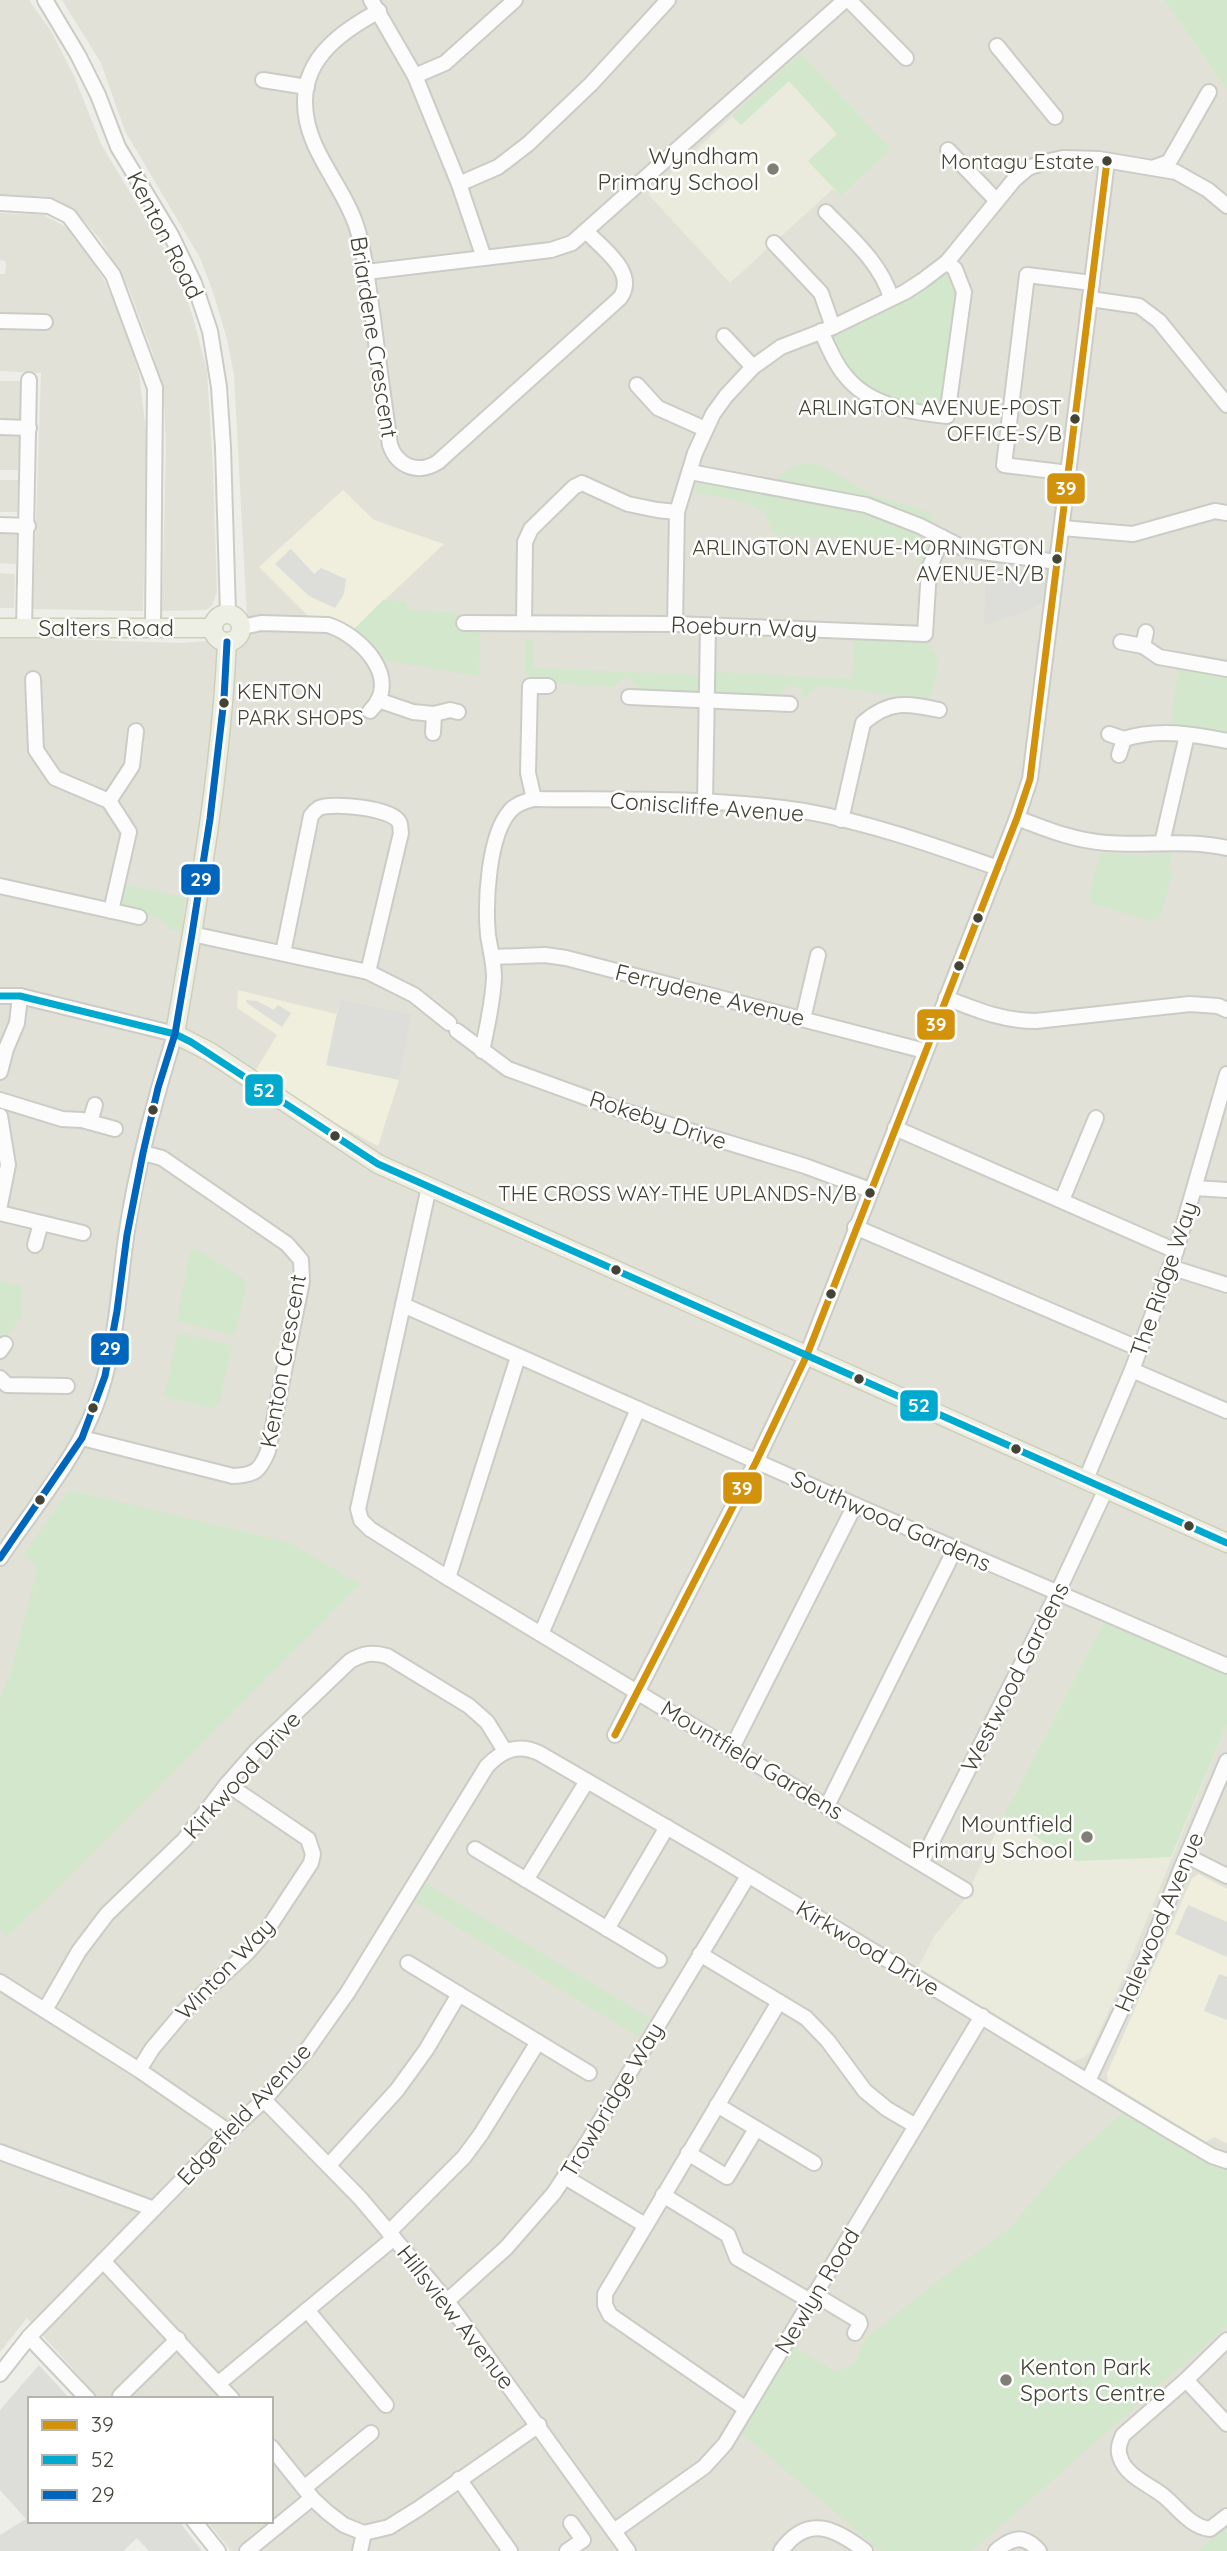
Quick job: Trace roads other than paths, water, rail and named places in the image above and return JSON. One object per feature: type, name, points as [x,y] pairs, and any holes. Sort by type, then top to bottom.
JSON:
[{"type":"main road","points":[[228,613],[236,616],[242,627],[238,638],[227,642],[216,636],[213,628],[214,620],[228,613]]},
{"type":"main road","name":"Salters Road","points":[[0,628],[213,628]]},
{"type":"main road","points":[[227,642],[210,819],[175,1034],[210,1052],[369,1158],[1227,1543]]},
{"type":"street","name":"Kenton Road","points":[[46,0],[93,85],[118,147],[171,235],[194,283],[210,331],[219,387],[223,447],[228,613]]},
{"type":"street","points":[[415,75],[445,63],[515,0]]},
{"type":"street","points":[[459,184],[498,167],[528,144],[591,84],[668,0]]},
{"type":"street","points":[[366,272],[563,247],[587,232],[847,0],[906,58]]},
{"type":"street","points":[[375,5],[415,75],[459,184],[484,258]]},
{"type":"street","name":"Briardene Crescent","points":[[375,5],[328,47],[314,66],[305,100],[308,128],[314,143],[352,213],[366,272],[390,444],[403,464],[414,468],[427,468],[438,462],[623,293],[626,282],[624,272],[587,232]]},
{"type":"street","points":[[997,46],[1055,117]]},
{"type":"street","points":[[263,80],[307,87]]},
{"type":"street","points":[[1151,168],[1169,162],[1209,92]]},
{"type":"street","points":[[948,150],[996,200]]},
{"type":"street","points":[[675,624],[677,512],[705,429],[726,396],[753,367],[781,347],[827,329],[922,281],[947,262],[1014,180],[1028,169],[1045,162],[1063,158],[1107,161],[1176,172],[1208,190],[1227,205]]},
{"type":"street","points":[[615,1735],[757,1462],[807,1355],[998,868],[1030,779],[1107,161]]},
{"type":"street","points":[[0,203],[49,206],[69,216],[113,275],[155,388],[153,628]]},
{"type":"street","points":[[826,212],[873,261],[891,298]]},
{"type":"street","points":[[774,243],[821,293],[827,329],[845,376],[883,404],[910,412],[947,416],[964,292],[955,269],[947,262]]},
{"type":"street","points":[[1069,473],[1004,465],[1023,302],[1027,275],[1092,283]]},
{"type":"street","points":[[1090,299],[1139,306],[1159,321],[1227,405]]},
{"type":"street","points":[[0,321],[45,322]]},
{"type":"street","points":[[724,336],[753,367]]},
{"type":"street","points":[[24,629],[29,380]]},
{"type":"street","points":[[637,385],[659,408],[705,429]]},
{"type":"street","points":[[0,427],[29,428]]},
{"type":"street","points":[[690,472],[866,506],[920,526],[967,550],[1057,562]]},
{"type":"street","points":[[524,623],[525,542],[531,529],[574,487],[582,483],[628,504],[677,512]]},
{"type":"street","points":[[1062,528],[1133,534],[1215,510],[1227,513]]},
{"type":"street","points":[[0,525],[28,526]]},
{"type":"street","name":"Roeburn Way","points":[[464,622],[675,624],[925,634],[929,569],[942,537]]},
{"type":"street","points":[[242,627],[261,623],[328,625],[338,628],[360,645],[376,663],[382,680],[374,706],[434,714],[450,710],[458,712]]},
{"type":"street","points":[[705,802],[708,626]]},
{"type":"street","points":[[1121,642],[1145,639],[1159,657],[1227,670]]},
{"type":"street","points":[[33,679],[36,750],[55,778],[109,801],[128,832],[111,911]]},
{"type":"street","points":[[482,1051],[492,1006],[493,957],[488,937],[487,886],[502,822],[511,809],[521,802],[534,799],[528,773],[530,687],[548,686]]},
{"type":"street","points":[[629,697],[790,704]]},
{"type":"street","points":[[841,820],[863,723],[886,707],[897,704],[939,710]]},
{"type":"street","points":[[433,733],[434,714]]},
{"type":"street","points":[[109,801],[132,766],[136,732]]},
{"type":"street","points":[[1109,734],[1124,739],[1138,734],[1167,732],[1227,741]]},
{"type":"street","points":[[1162,842],[1187,735]]},
{"type":"street","points":[[1119,755],[1124,739]]},
{"type":"street","name":"Coniscliffe Avenue","points":[[534,799],[705,802],[781,808],[841,820],[916,840],[998,868]]},
{"type":"street","points":[[283,953],[311,816],[320,808],[329,807],[380,809],[390,813],[399,822],[401,833],[368,972]]},
{"type":"street","points":[[1017,818],[1058,834],[1106,843],[1162,842],[1227,848]]},
{"type":"street","points":[[0,888],[139,917]]},
{"type":"street","name":"Rokeby Drive","points":[[192,934],[368,972],[414,995],[508,1069],[594,1100],[870,1190]]},
{"type":"street","name":"Ferrydene Avenue","points":[[493,957],[545,955],[566,958],[925,1051]]},
{"type":"street","points":[[803,1020],[818,955]]},
{"type":"street","points":[[0,996],[20,996],[175,1034],[158,1088],[143,1153],[105,1376],[82,1438],[2,1552]]},
{"type":"street","points":[[0,1072],[17,1023],[20,996]]},
{"type":"street","points":[[946,998],[1014,1021],[1036,1021],[1190,1004],[1218,1006],[1227,1010]]},
{"type":"street","name":"The Ridge Way","points":[[1086,1479],[1132,1370],[1176,1251],[1223,1104],[1227,1074]]},
{"type":"street","points":[[0,1100],[62,1119],[90,1122],[115,1129]]},
{"type":"street","points":[[90,1122],[95,1105]]},
{"type":"street","points":[[0,1116],[8,1165],[0,1205]]},
{"type":"street","points":[[1062,1200],[1096,1118]]},
{"type":"street","points":[[895,1128],[1176,1251]]},
{"type":"street","name":"Kenton Crescent","points":[[82,1438],[233,1476],[248,1476],[261,1467],[268,1451],[302,1281],[301,1260],[287,1244],[162,1158],[143,1153]]},
{"type":"street","points":[[403,1305],[429,1187]]},
{"type":"street","points":[[1195,1188],[1227,1190]]},
{"type":"street","points":[[0,1213],[83,1233]]},
{"type":"street","points":[[35,1245],[41,1223]]},
{"type":"street","points":[[855,1227],[1140,1349]]},
{"type":"street","points":[[1170,1267],[1227,1286]]},
{"type":"street","name":"Southwood Gardens","points":[[403,1305],[1057,1594],[1227,1666]]},
{"type":"street","name":"Mountfield Gardens","points":[[403,1305],[358,1509],[360,1520],[370,1530],[448,1578],[965,1890]]},
{"type":"street","points":[[448,1578],[518,1357]]},
{"type":"street","points":[[1132,1370],[1227,1411]]},
{"type":"street","points":[[0,1378],[7,1385],[67,1386]]},
{"type":"street","points":[[541,1634],[638,1409]]},
{"type":"street","name":"Westwood Gardens","points":[[921,1863],[1057,1594],[1106,1489]]},
{"type":"street","points":[[732,1748],[855,1505]]},
{"type":"street","points":[[827,1806],[955,1549]]},
{"type":"street","name":"Kirkwood Drive","points":[[45,2010],[79,1951],[107,1914],[184,1840],[256,1751],[351,1661],[362,1654],[374,1653],[387,1656],[469,1706],[487,1722],[501,1753],[513,1748],[527,1748],[587,1781],[1212,2156],[1227,2161]]},
{"type":"street","name":"Edgefield Avenue","points":[[0,2374],[29,2337],[264,2099],[307,2050],[348,1992],[475,1785],[501,1753]]},
{"type":"street","name":"Halewood Avenue","points":[[1088,2081],[1146,1958],[1227,1761]]},
{"type":"street","points":[[526,1880],[587,1781]]},
{"type":"street","name":"Winton Way","points":[[139,2070],[152,2049],[184,2011],[247,1953],[267,1930],[311,1863],[313,1854],[308,1839],[227,1784]]},
{"type":"street","points":[[607,1929],[667,1827]]},
{"type":"street","points":[[475,1849],[659,1960]]},
{"type":"street","points":[[1187,1856],[1227,1876]]},
{"type":"street","name":"Trowbridge Way","points":[[447,2301],[506,2248],[554,2193],[748,1876]]},
{"type":"street","points":[[700,1954],[779,2001],[816,2027],[865,2091],[887,2109],[916,2126]]},
{"type":"street","points":[[408,1964],[589,2073]]},
{"type":"street","points":[[0,1982],[139,2070],[229,2132]]},
{"type":"street","points":[[329,2165],[397,2090],[426,2050],[459,1994]]},
{"type":"street","points":[[746,2409],[610,2315],[605,2305],[605,2294],[779,2001]]},
{"type":"street","name":"Newlyn Road","points":[[614,2531],[714,2458],[982,2016]]},
{"type":"street","points":[[219,2382],[307,2310],[391,2235],[464,2157],[538,2042]]},
{"type":"street","name":"Hillsview Avenue","points":[[264,2099],[329,2165],[447,2301],[628,2551]]},
{"type":"street","points":[[717,2105],[814,2163]]},
{"type":"street","points":[[688,2153],[727,2177],[756,2129]]},
{"type":"street","points":[[0,2152],[154,2209]]},
{"type":"street","points":[[565,2177],[645,2225]]},
{"type":"street","points":[[663,2195],[728,2235],[737,2258],[859,2320],[860,2324],[855,2333]]},
{"type":"street","points":[[103,2261],[230,2397]]},
{"type":"street","points":[[307,2310],[386,2405]]},
{"type":"street","points":[[29,2337],[86,2397]]},
{"type":"street","points":[[120,2396],[178,2339]]},
{"type":"street","points":[[1227,2340],[1123,2435],[1119,2444],[1120,2456],[1141,2482],[1163,2494],[1201,2528],[1210,2529],[1227,2516]]},
{"type":"street","points":[[1186,2379],[1227,2424]]},
{"type":"street","points":[[273,2449],[308,2493],[344,2525],[364,2533],[388,2527],[418,2510],[539,2425]]},
{"type":"street","points":[[247,2551],[371,2434]]},
{"type":"street","points":[[460,2479],[510,2551]]},
{"type":"street","points":[[196,2523],[218,2551]]},
{"type":"street","points":[[567,2551],[583,2539],[571,2523]]},
{"type":"street","points":[[781,2551],[791,2536],[809,2529],[826,2528],[846,2536],[865,2551]]},
{"type":"street","points":[[360,2551],[364,2533]]},
{"type":"street","points":[[996,2551],[1014,2538],[1023,2539],[1039,2551]]},
{"type":"place","name":"Montagu Estate","points":[[1107,161]]},
{"type":"place","name":"Wyndham Primary School","points":[[773,169]]},
{"type":"place","name":"ARLINGTON AVENUE-POST OFFICE-S/B","points":[[1075,419]]},
{"type":"place","name":"ARLINGTON AVENUE-MORNINGTON AVENUE-N/B","points":[[1057,559]]},
{"type":"place","name":"KENTON PARK SHOPS","points":[[224,703]]},
{"type":"place","name":"THE CROSS WAY-THE UPLANDS-N/B","points":[[870,1193]]},
{"type":"place","name":"Mountfield Primary School","points":[[1087,1837]]},
{"type":"place","name":"Kenton Park Sports Centre","points":[[1006,2380]]}]
